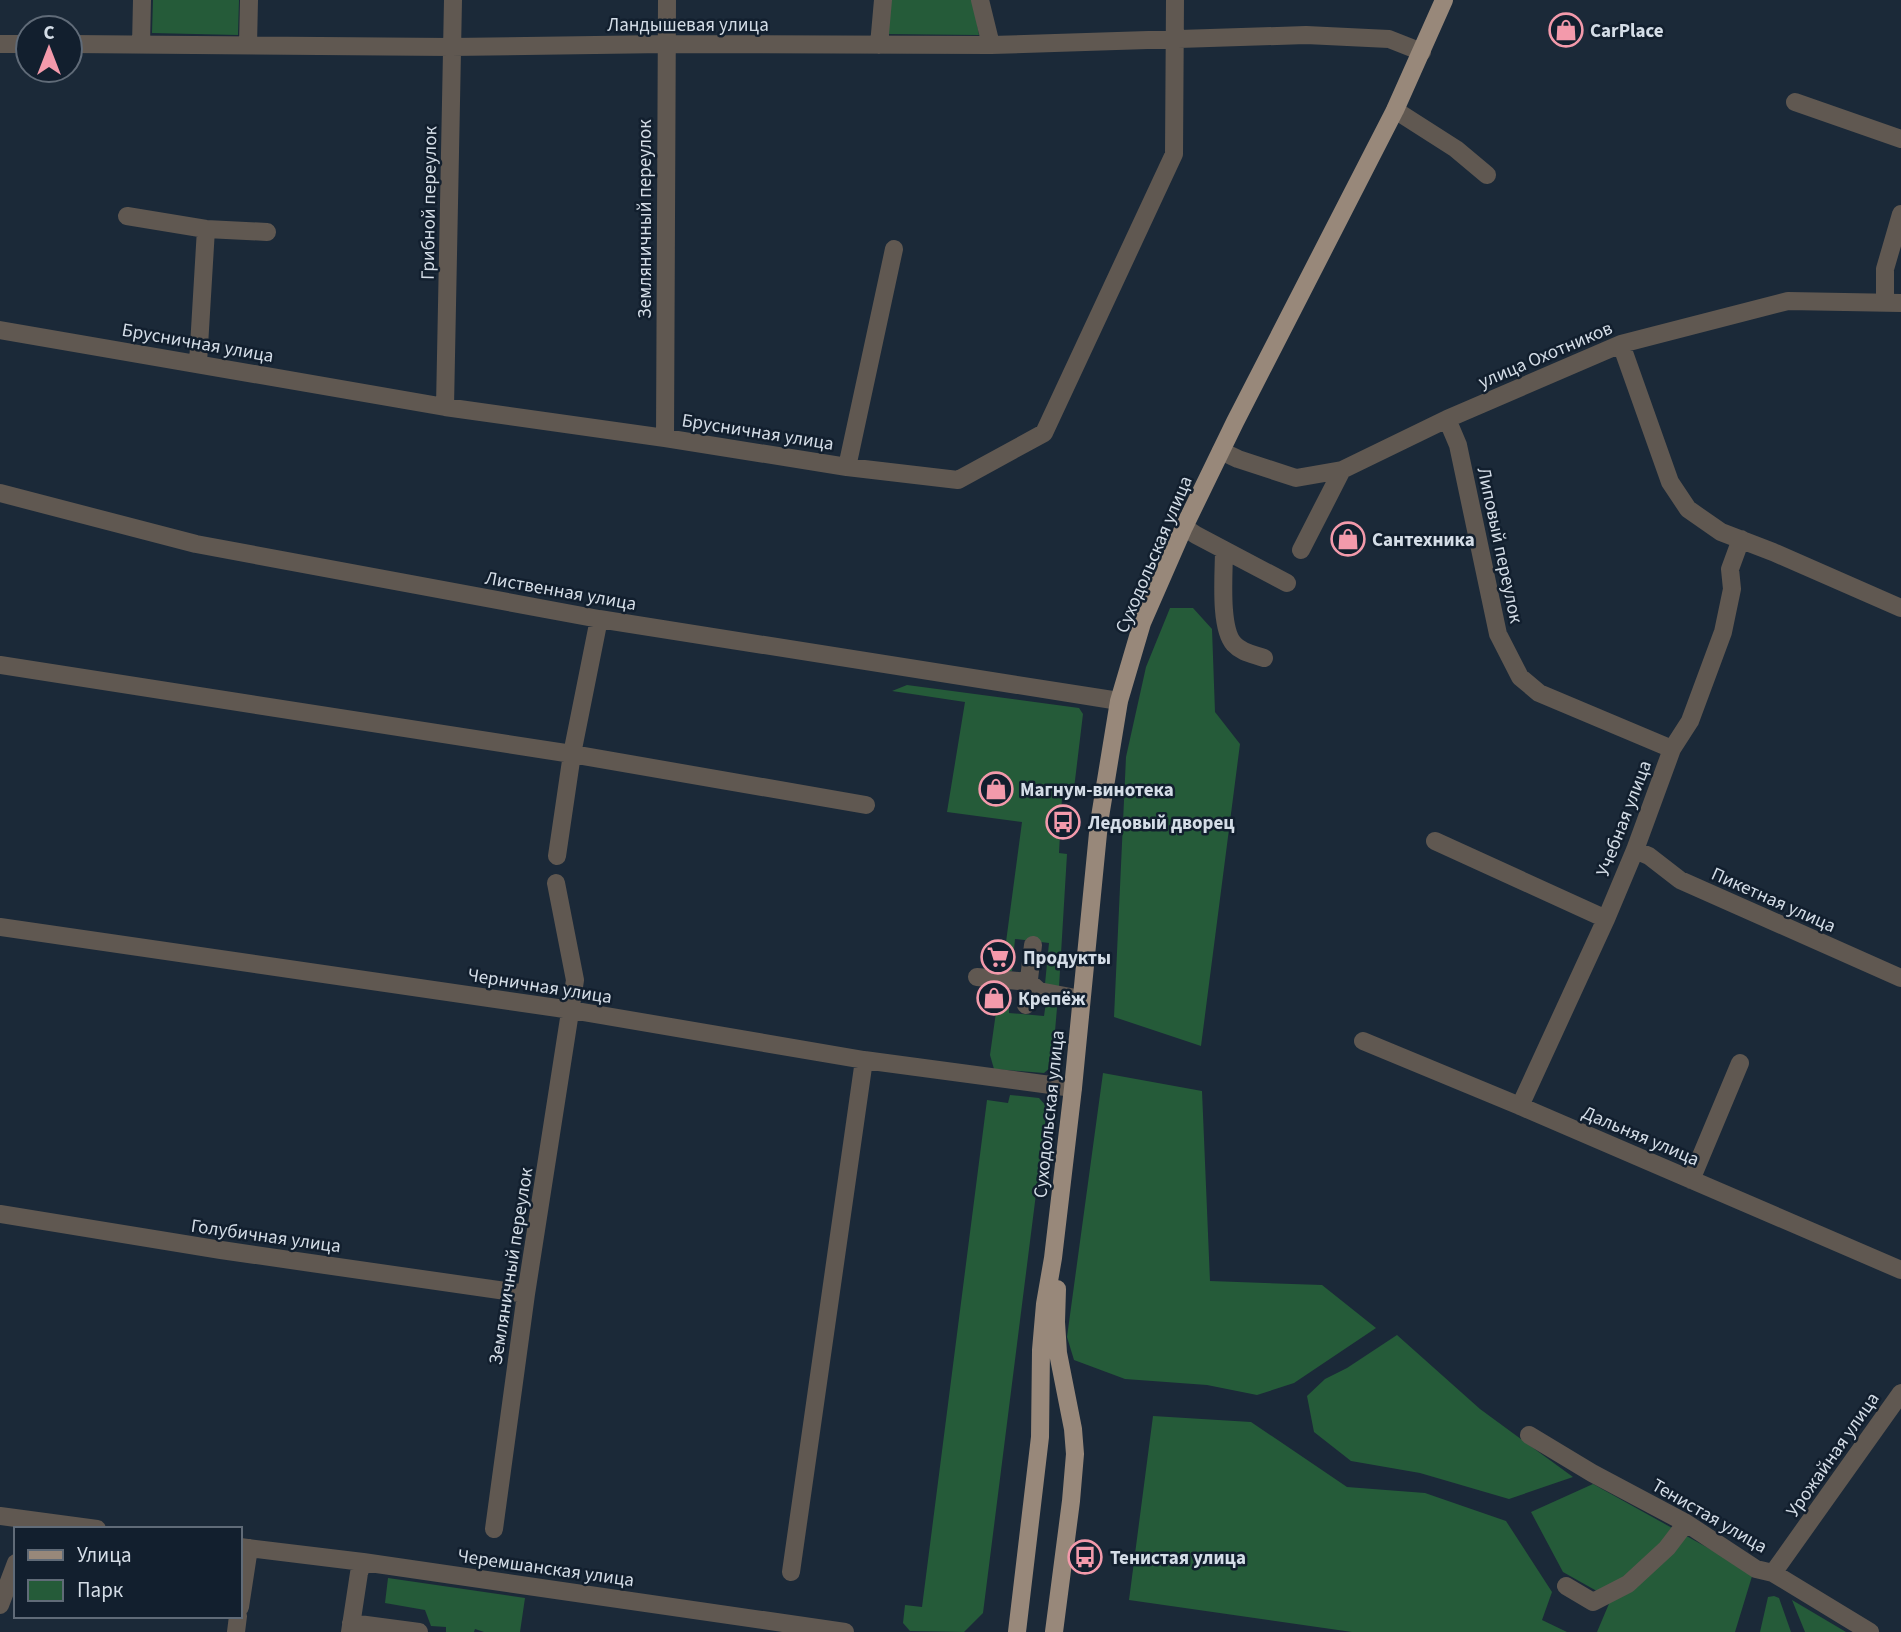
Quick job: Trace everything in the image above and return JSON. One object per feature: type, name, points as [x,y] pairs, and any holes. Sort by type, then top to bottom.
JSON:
[{"type":"main road","name":"Суходольская улица","points":[[1017,1632],[1041,1437],[1041,1350],[1045,1304],[1054,1258],[1099,823],[1119,701],[1142,623],[1184,527],[1395,110],[1444,0]]},
{"type":"main road","name":"Суходольская улица","points":[[1054,1258],[1058,1353],[1073,1429],[1075,1454],[1072,1502],[1054,1632]]},
{"type":"street","points":[[141,45],[142,0]]},
{"type":"street","points":[[248,46],[249,0]]},
{"type":"street","name":"Грибной переулок","points":[[445,407],[453,0]]},
{"type":"street","name":"Земляничный переулок","points":[[666,438],[667,0]]},
{"type":"street","points":[[879,45],[883,0]]},
{"type":"street","points":[[981,0],[991,45]]},
{"type":"street","name":"Брусничная улица","points":[[0,330],[445,407],[847,467],[958,480],[1044,433],[1174,154],[1175,0]]},
{"type":"street","name":"Ландышевая улица","points":[[84,44],[451,47],[665,44],[991,45],[1306,35],[1389,39],[1422,51]]},
{"type":"street","points":[[1795,102],[1901,139]]},
{"type":"street","points":[[1395,110],[1456,149],[1487,175]]},
{"type":"street","points":[[1893,303],[1885,269],[1901,214]]},
{"type":"street","points":[[127,216],[206,229],[267,233]]},
{"type":"street","points":[[198,363],[206,229]]},
{"type":"street","points":[[847,467],[894,249]]},
{"type":"street","name":"улица Охотников","points":[[1221,452],[1296,478],[1342,470],[1447,419],[1621,344],[1788,301],[1893,303]]},
{"type":"street","points":[[1621,344],[1670,482],[1688,509],[1721,532],[1901,608]]},
{"type":"street","name":"Липовый переулок","points":[[1447,419],[1458,445],[1498,634],[1520,677],[1539,693],[1672,748]]},
{"type":"street","points":[[1301,550],[1342,470]]},
{"type":"street","name":"Лиственная улица","points":[[0,493],[196,544],[599,619],[1119,701]]},
{"type":"street","points":[[1184,527],[1287,583]]},
{"type":"street","name":"Учебная улица","points":[[1520,1106],[1606,919],[1635,850],[1672,748],[1690,721],[1723,632],[1732,589],[1730,569],[1741,539]]},
{"type":"street","points":[[1224,550],[1224,620],[1231,642],[1243,652],[1264,658]]},
{"type":"street","points":[[557,856],[572,754],[599,619]]},
{"type":"street","points":[[0,665],[572,754],[866,805]]},
{"type":"street","points":[[1435,841],[1606,919]]},
{"type":"street","name":"Пикетная улица","points":[[1635,850],[1649,856],[1680,880],[1901,978]]},
{"type":"street","name":"Земляничный переулок","points":[[494,1529],[526,1294],[575,980],[556,883]]},
{"type":"street","name":"Черничная улица","points":[[0,927],[571,1010],[864,1060],[1073,1088]]},
{"type":"street","points":[[1026,1004],[1033,946]]},
{"type":"street","points":[[977,977],[1029,982],[1039,991],[1081,999]]},
{"type":"street","name":"Дальняя улица","points":[[1363,1041],[1901,1270]]},
{"type":"street","points":[[791,1572],[864,1060]]},
{"type":"street","points":[[1691,1180],[1740,1063]]},
{"type":"street","name":"Голубичная улица","points":[[0,1214],[221,1250],[526,1294]]},
{"type":"street","name":"Урожайная улица","points":[[1773,1573],[1901,1393]]},
{"type":"street","name":"Тенистая улица","points":[[1529,1435],[1592,1473],[1686,1523],[1756,1569],[1773,1573],[1870,1632]]},
{"type":"street","points":[[0,1516],[30,1525],[64,1527]]},
{"type":"street","points":[[1566,1586],[1593,1602],[1628,1584],[1667,1548],[1686,1523]]},
{"type":"street","points":[[242,1578],[244,1548]]},
{"type":"street","name":"Черемшанская улица","points":[[244,1548],[361,1568],[845,1632]]},
{"type":"street","points":[[0,1605],[14,1568]]},
{"type":"street","points":[[361,1568],[350,1628],[419,1632]]},
{"type":"green space","points":[[153,0],[239,0],[238,35],[152,33]]},
{"type":"green space","points":[[890,0],[973,0],[979,35],[886,34]]},
{"type":"green space","points":[[1170,608],[1193,608],[1212,629],[1215,712],[1240,744],[1201,1046],[1114,1017],[1126,757],[1146,667]]},
{"type":"green space","points":[[907,685],[1079,708],[1083,714],[1073,797],[1062,797],[1059,853],[1067,854],[1059,987],[1045,984],[1049,943],[1015,939],[1012,971],[1002,972],[1022,822],[947,812],[965,702],[892,691]]},
{"type":"green space","points":[[1046,1002],[1056,1003],[1057,1008],[1052,1066],[1044,1073],[994,1069],[990,1055],[997,1005],[1009,1008],[1009,1013],[1044,1016]]},
{"type":"green space","points":[[1103,1073],[1202,1091],[1210,1281],[1322,1285],[1376,1328],[1294,1383],[1257,1395],[1207,1385],[1125,1379],[1074,1360],[1067,1337]]},
{"type":"green space","points":[[1010,1095],[1039,1098],[1047,1107],[983,1613],[964,1632],[910,1631],[903,1623],[905,1605],[922,1607],[987,1100],[1008,1103]]},
{"type":"green space","points":[[1397,1335],[1480,1409],[1573,1477],[1509,1499],[1420,1473],[1351,1461],[1314,1432],[1307,1396],[1325,1379]]},
{"type":"green space","points":[[1153,1416],[1251,1422],[1347,1487],[1425,1493],[1506,1521],[1552,1592],[1542,1620],[1567,1632],[1352,1632],[1129,1600]]},
{"type":"green space","points":[[1593,1484],[1753,1573],[1735,1632],[1597,1632],[1611,1599],[1563,1572],[1531,1512]]},
{"type":"green space","points":[[388,1578],[525,1598],[520,1632],[484,1632],[475,1629],[474,1632],[446,1632],[446,1627],[431,1626],[425,1610],[385,1603]]},
{"type":"green space","points":[[1768,1597],[1779,1598],[1791,1632],[1760,1632]]},
{"type":"green space","points":[[1792,1600],[1846,1632],[1805,1632]]},
{"type":"place","name":"CarPlace","points":[[1566,30]]},
{"type":"place","name":"Сантехника","points":[[1348,539]]},
{"type":"place","name":"Магнум-винотека","points":[[996,789]]},
{"type":"place","name":"Ледовый дворец","points":[[1063,822]]},
{"type":"place","name":"Продукты","points":[[998,957]]},
{"type":"place","name":"Крепёж","points":[[994,998]]},
{"type":"place","name":"Тенистая улица","points":[[1085,1557]]}]
